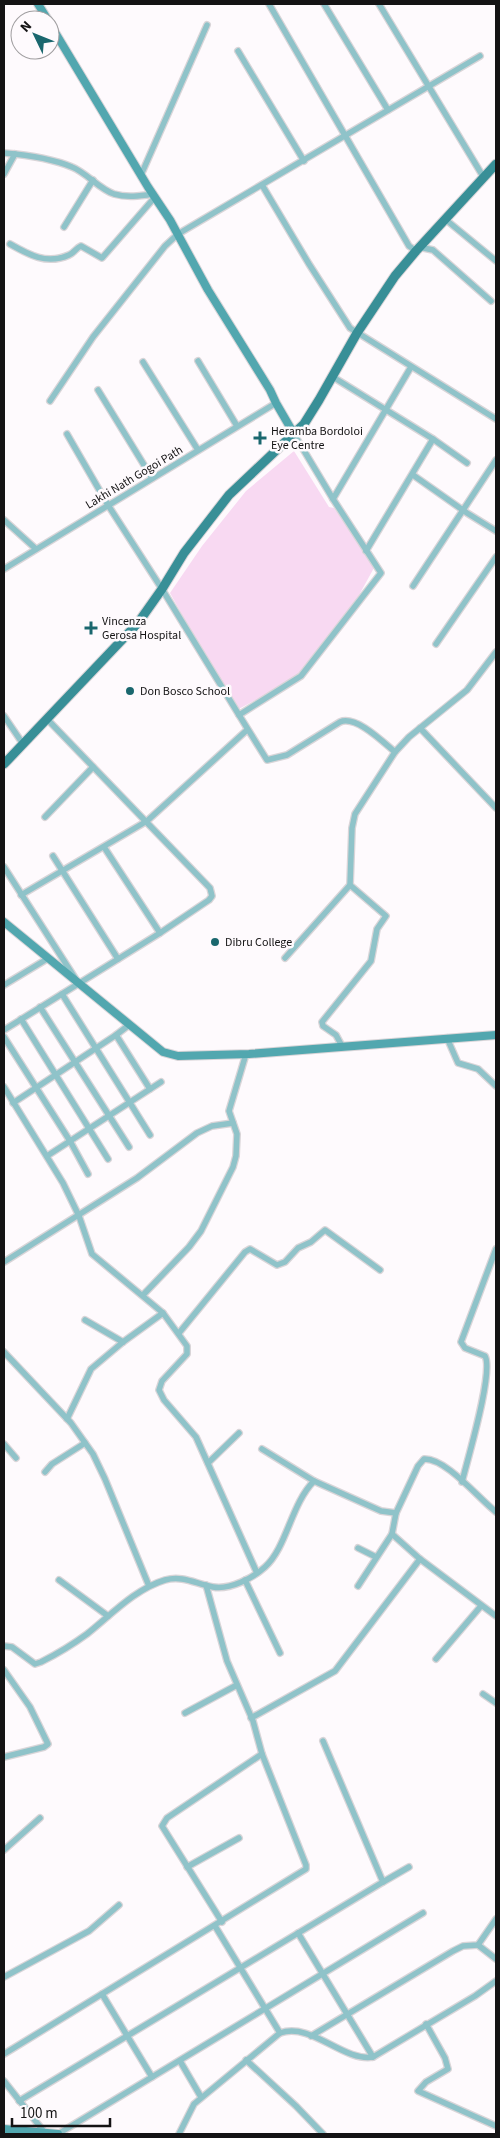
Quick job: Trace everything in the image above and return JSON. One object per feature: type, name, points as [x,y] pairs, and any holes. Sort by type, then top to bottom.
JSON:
[{"type":"main road","points":[[4,764],[128,634],[162,589],[184,552],[229,496],[294,434],[311,413],[357,333],[395,276],[496,164]]},
{"type":"street","points":[[269,4],[409,246],[433,250],[492,301]]},
{"type":"street","points":[[324,4],[388,110]]},
{"type":"street","points":[[379,4],[484,178]]},
{"type":"street","points":[[141,175],[207,25]]},
{"type":"street","points":[[60,41],[178,234],[208,290],[270,390],[332,499],[381,573],[310,667],[293,683],[239,715]]},
{"type":"street","points":[[238,51],[304,161]]},
{"type":"street","points":[[50,401],[93,337],[165,246],[178,234],[480,56]]},
{"type":"street","points":[[4,152],[59,162],[75,168],[113,194],[131,197],[154,196]]},
{"type":"street","points":[[4,174],[15,154]]},
{"type":"street","points":[[64,227],[93,180]]},
{"type":"street","points":[[262,185],[343,320],[357,333],[496,420]]},
{"type":"street","points":[[10,244],[39,259],[68,256],[81,246],[102,258],[154,196]]},
{"type":"street","points":[[445,219],[496,261]]},
{"type":"street","points":[[198,361],[236,426]]},
{"type":"street","points":[[144,362],[198,450]]},
{"type":"street","points":[[332,499],[411,367]]},
{"type":"street","points":[[333,376],[434,439],[467,463]]},
{"type":"street","points":[[98,390],[152,478]]},
{"type":"street","name":"Lakhi Nath Gogoi Path","points":[[4,569],[276,403]]},
{"type":"street","points":[[67,434],[108,505],[267,760],[287,755],[340,722],[349,720],[359,724],[395,752]]},
{"type":"street","points":[[366,551],[434,439]]},
{"type":"street","points":[[413,586],[496,460]]},
{"type":"street","points":[[413,475],[496,531]]},
{"type":"street","points":[[4,520],[36,549]]},
{"type":"street","points":[[436,644],[496,557]]},
{"type":"street","points":[[285,958],[350,885],[352,828],[355,814],[395,752],[420,728],[467,690],[496,652]]},
{"type":"street","points":[[4,716],[24,744]]},
{"type":"street","points":[[4,1030],[160,933],[209,900],[212,892],[147,821],[47,719]]},
{"type":"street","points":[[420,728],[496,808]]},
{"type":"street","points":[[21,895],[147,821],[247,730]]},
{"type":"street","points":[[45,817],[93,767]]},
{"type":"street","points":[[104,847],[160,933]]},
{"type":"street","points":[[53,856],[118,959]]},
{"type":"street","points":[[4,867],[79,984]]},
{"type":"street","points":[[342,1046],[336,1035],[323,1026],[322,1022],[371,961],[377,929],[386,916],[350,885]]},
{"type":"street","points":[[4,922],[162,1052],[178,1056],[246,1054],[496,1035]]},
{"type":"street","points":[[4,985],[47,959]]},
{"type":"street","points":[[62,994],[150,1135]]},
{"type":"street","points":[[40,1007],[129,1147]]},
{"type":"street","points":[[21,1019],[108,1159]]},
{"type":"street","points":[[13,1103],[116,1036],[128,1024]]},
{"type":"street","points":[[4,1036],[70,1141],[88,1174]]},
{"type":"street","points":[[116,1036],[150,1089]]},
{"type":"street","points":[[447,1038],[458,1063],[478,1069],[496,1086]]},
{"type":"street","points":[[142,1295],[189,1248],[211,1214],[235,1162],[237,1134],[230,1109],[246,1054]]},
{"type":"street","points":[[47,1156],[161,1082]]},
{"type":"street","points":[[4,1087],[64,1183],[79,1216],[92,1254],[163,1313],[187,1346],[187,1354],[162,1382],[158,1390],[164,1400],[193,1432],[257,1573]]},
{"type":"street","points":[[4,1262],[137,1178],[197,1133],[212,1126],[233,1123]]},
{"type":"street","points":[[179,1333],[244,1252],[250,1248],[277,1266],[285,1262],[298,1248],[311,1242],[325,1230],[380,1270]]},
{"type":"street","points":[[462,1482],[478,1422],[488,1367],[485,1356],[465,1348],[461,1342],[496,1248]]},
{"type":"street","points":[[67,1419],[91,1369],[123,1342],[163,1313]]},
{"type":"street","points":[[85,1320],[123,1342]]},
{"type":"street","points":[[4,1352],[67,1419],[85,1443],[105,1479],[150,1586]]},
{"type":"street","points":[[208,1462],[239,1433]]},
{"type":"street","points":[[45,1472],[52,1464],[85,1443]]},
{"type":"street","points":[[4,1444],[16,1458]]},
{"type":"street","points":[[262,1449],[314,1481],[381,1511],[396,1513]]},
{"type":"street","points":[[358,1586],[392,1534],[396,1513],[403,1502],[418,1466],[424,1459],[437,1461],[496,1512]]},
{"type":"street","points":[[4,1646],[12,1647],[35,1664],[79,1640],[108,1616],[150,1586],[176,1578],[187,1579],[218,1588],[245,1580],[257,1573],[273,1557],[298,1503],[314,1481]]},
{"type":"street","points":[[392,1534],[420,1559],[496,1616]]},
{"type":"street","points":[[358,1548],[376,1557]]},
{"type":"street","points":[[251,1718],[335,1671],[420,1559]]},
{"type":"street","points":[[60,1580],[108,1616]]},
{"type":"street","points":[[245,1580],[280,1653]]},
{"type":"street","points":[[4,2054],[306,1869],[290,1821],[262,1754],[251,1718],[222,1646],[206,1585]]},
{"type":"street","points":[[436,1659],[481,1606]]},
{"type":"street","points":[[4,1670],[30,1706],[48,1744],[44,1747],[4,1757]]},
{"type":"street","points":[[185,1712],[237,1685]]},
{"type":"street","points":[[483,1694],[496,1703]]},
{"type":"street","points":[[323,1740],[383,1882]]},
{"type":"street","points":[[222,1922],[162,1826],[164,1821],[262,1754]]},
{"type":"street","points":[[4,1850],[40,1818]]},
{"type":"street","points":[[187,1867],[240,1838]]},
{"type":"street","points":[[19,2101],[409,1867]]},
{"type":"street","points":[[4,1977],[84,1934],[119,1906]]},
{"type":"street","points":[[4,2129],[58,2134],[423,1913]]},
{"type":"street","points":[[478,1945],[496,1919]]},
{"type":"street","points":[[215,1926],[280,2033]]},
{"type":"street","points":[[298,1933],[373,2056]]},
{"type":"street","points":[[311,2036],[463,1946],[478,1945],[496,1958]]},
{"type":"street","points":[[179,2134],[189,2112],[201,2097],[280,2033],[289,2030],[311,2036],[363,2056],[373,2056],[475,1996],[496,1980]]},
{"type":"street","points":[[102,1994],[152,2078]]},
{"type":"street","points":[[426,2024],[445,2058],[448,2070],[426,2082],[418,2091],[496,2126]]},
{"type":"street","points":[[246,2060],[323,2134]]},
{"type":"street","points":[[180,2061],[201,2097]]},
{"type":"street","points":[[4,2081],[45,2134]]},
{"type":"shaded area","points":[[294,451],[329,507],[334,508],[375,566],[358,597],[297,678],[235,711],[170,593],[202,546],[246,491]]},
{"type":"place","name":"Heramba Bordoloi Eye Centre","points":[[260,438]]},
{"type":"place","name":"Vincenza Gerosa Hospital","points":[[91,628]]},
{"type":"place","name":"Don Bosco School","points":[[130,691]]},
{"type":"place","name":"Dibru College","points":[[215,942]]}]
